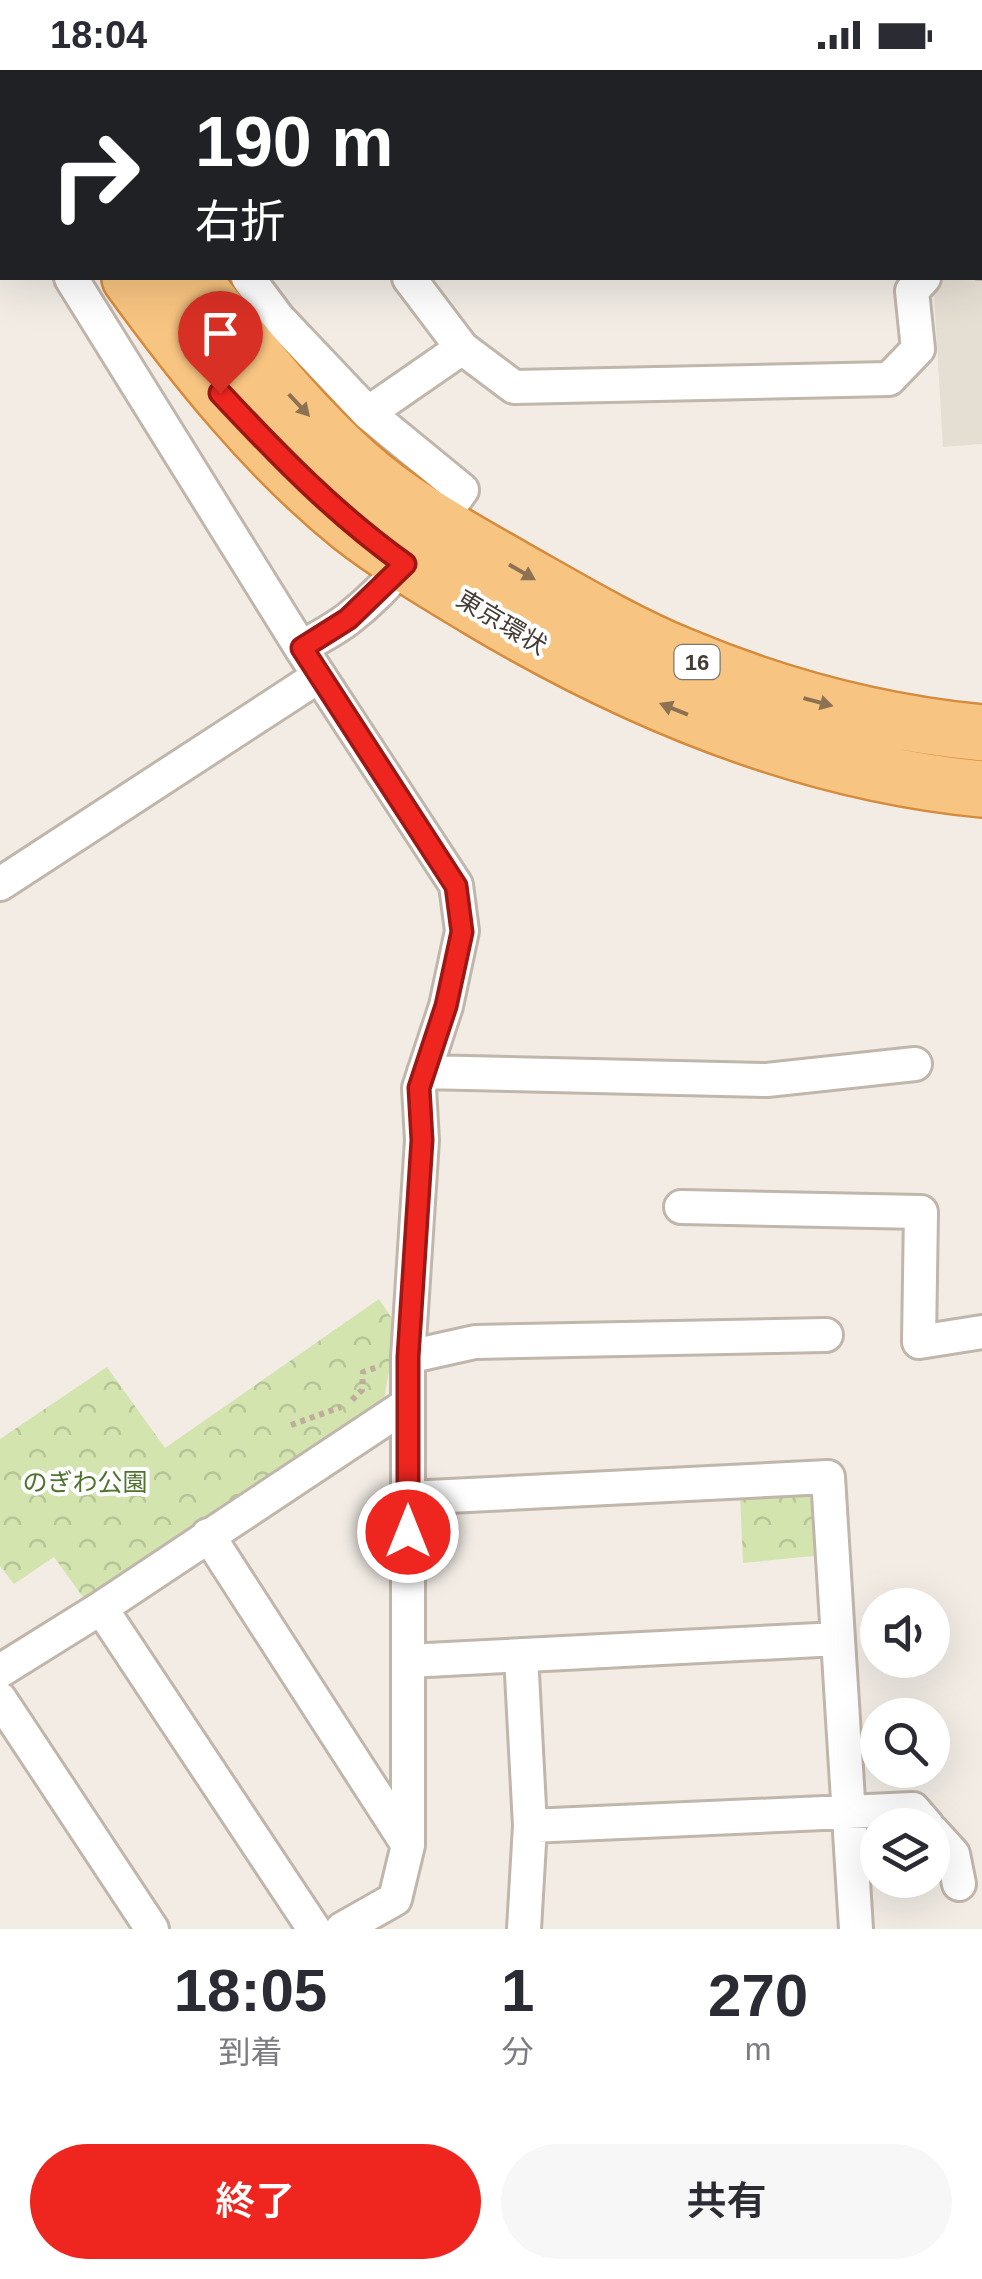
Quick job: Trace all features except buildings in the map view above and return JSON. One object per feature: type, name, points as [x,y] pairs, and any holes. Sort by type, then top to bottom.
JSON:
[{"type":"highway","name":"東京環状","points":[[132,280],[220,393],[290,468],[351,524],[421,544],[568,598],[680,656],[770,690],[872,716],[982,734]]},
{"type":"highway","name":"東京環状","points":[[192,280],[421,544],[545,648],[652,700],[765,746],[945,786],[982,789]]},
{"type":"street","points":[[72,280],[456,886],[462,932],[446,1006],[419,1088],[422,1140],[408,1357],[408,1846],[395,1899],[342,1929]]},
{"type":"street","points":[[250,280],[278,318],[368,413],[462,490],[421,544],[348,619],[302,648]]},
{"type":"street","points":[[411,280],[462,348],[514,388],[889,379],[918,349],[912,291],[922,280]]},
{"type":"street","points":[[368,413],[462,348]]},
{"type":"street","points":[[0,884],[320,676]]},
{"type":"street","points":[[424,1072],[768,1080],[915,1064]]},
{"type":"street","points":[[681,1207],[921,1212],[920,1342],[982,1332]]},
{"type":"street","points":[[408,1357],[475,1342],[826,1334]]},
{"type":"street","points":[[0,1670],[101,1608],[408,1404]]},
{"type":"street","points":[[408,1498],[828,1478],[856,1929]]},
{"type":"street","points":[[208,1535],[408,1846]]},
{"type":"street","points":[[101,1608],[314,1929]]},
{"type":"street","points":[[408,1661],[838,1639]]},
{"type":"street","points":[[521,1655],[530,1826],[524,1929]]},
{"type":"street","points":[[0,1699],[152,1929]]},
{"type":"street","points":[[530,1826],[860,1811]]},
{"type":"street","points":[[950,1850],[960,1884]]},
{"type":"path","points":[[291,1424],[347,1405],[362,1390],[363,1372],[408,1357]]},
{"type":"shaded area","points":[[933,280],[982,280],[982,444],[943,447]]},
{"type":"green space","name":"のぎわ公園","points":[[379,1299],[397,1326],[383,1405],[85,1600],[54,1557],[14,1584],[0,1566],[0,1439],[107,1367],[165,1448]]},
{"type":"green space","points":[[802,1489],[820,1506],[824,1555],[743,1563],[740,1494]]},
{"type":"route","points":[[220,393],[310,487],[405,564],[348,619],[302,648],[456,886],[462,932],[446,1006],[419,1088],[422,1140],[408,1357],[408,1532]]}]
